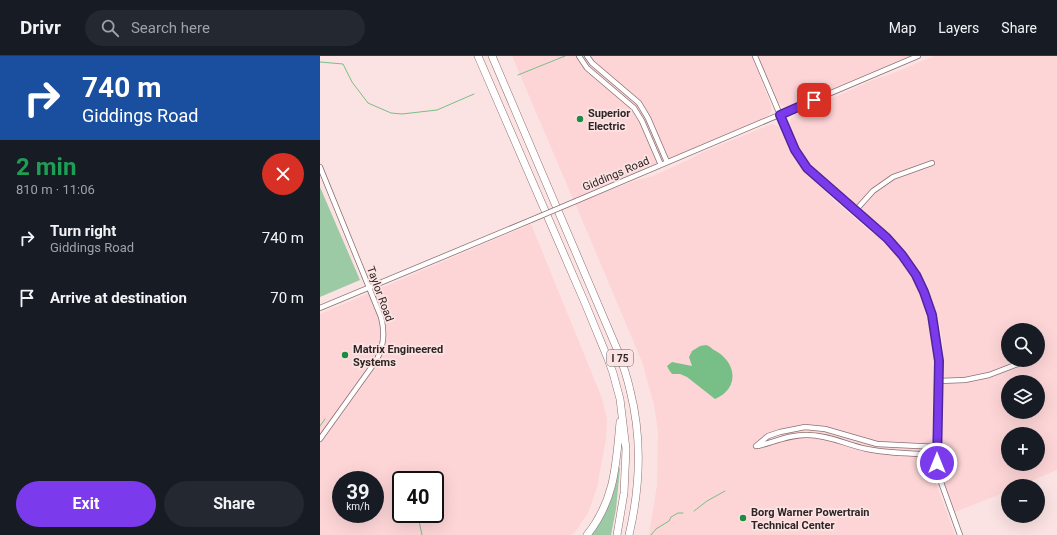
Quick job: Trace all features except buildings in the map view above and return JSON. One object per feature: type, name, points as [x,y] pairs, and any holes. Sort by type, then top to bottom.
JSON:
[{"type":"highway","name":"I 75","points":[[478,56],[608,359],[617,388],[626,449],[626,477],[623,506],[617,535]]},
{"type":"highway","name":"I 75","points":[[492,56],[617,349],[630,390],[638,433],[638,453],[635,499],[629,535]]},
{"type":"highway","points":[[587,535],[601,514],[613,484],[621,410]]},
{"type":"street","points":[[579,56],[587,68],[634,108],[642,121],[661,165]]},
{"type":"street","points":[[587,56],[592,63],[639,103],[648,118],[667,162]]},
{"type":"street","points":[[755,56],[795,150],[807,168],[887,238],[902,255],[916,275],[924,292],[932,315],[939,361],[937,472],[960,535]]},
{"type":"street","name":"Giddings Road","points":[[320,308],[918,56]]},
{"type":"street","points":[[855,211],[873,191],[894,176],[932,163]]},
{"type":"street","name":"Taylor Road","points":[[320,167],[369,288],[383,326],[384,340],[382,349],[376,361],[320,439]]},
{"type":"street","points":[[939,381],[965,380],[989,375],[1010,367]]},
{"type":"street","points":[[938,447],[877,444],[825,429],[805,427],[768,436],[756,446],[785,438],[808,435],[837,439],[866,449],[938,455]]},
{"type":"shaded area","points":[[512,56],[752,56],[771,105],[771,111],[768,116],[761,120],[573,199]]},
{"type":"shaded area","points":[[758,56],[912,56],[855,81],[788,107],[782,106],[778,102]]},
{"type":"shaded area","points":[[934,56],[1057,56],[1057,470],[1036,479],[1001,479],[1001,494],[955,512],[946,490],[941,467],[943,346],[940,327],[932,300],[913,263],[897,244],[810,166],[801,152],[789,124],[791,118],[797,114],[875,79]]},
{"type":"shaded area","points":[[772,124],[778,126],[781,130],[799,163],[812,178],[835,201],[872,233],[880,237],[894,251],[911,274],[923,297],[931,318],[935,339],[935,395],[932,430],[933,475],[955,535],[649,535],[657,485],[658,433],[654,405],[642,362],[575,203],[637,180],[653,176],[703,152]]},
{"type":"shaded area","points":[[320,187],[360,280],[320,297]]},
{"type":"shaded area","points":[[531,224],[602,398],[607,418],[606,439],[597,488],[588,513],[575,532],[571,535],[320,535],[320,314]]},
{"type":"shaded area","points":[[707,345],[721,355],[731,367],[732,382],[729,388],[715,399],[687,377],[680,374],[672,374],[667,366],[672,362],[692,366],[689,357],[692,351],[700,346]]},
{"type":"shaded area","points":[[619,467],[616,509],[611,535],[591,535],[614,487]]},
{"type":"waterway","points":[[518,75],[565,56]]},
{"type":"waterway","points":[[320,62],[343,64],[352,82],[368,103],[391,113],[402,114],[437,110],[474,94]]},
{"type":"waterway","points":[[320,426],[325,419]]},
{"type":"waterway","points":[[694,511],[707,501],[725,491]]},
{"type":"waterway","points":[[651,535],[656,529],[669,521],[671,517],[678,513],[683,513]]},
{"type":"waterway","points":[[419,523],[422,535]]},
{"type":"place","name":"Superior Electric","points":[[580,119]]},
{"type":"place","name":"Matrix Engineered Systems","points":[[345,355]]},
{"type":"place","name":"Borg Warner Powertrain Technical Center","points":[[743,518]]},
{"type":"route","points":[[814,100],[780,115],[795,150],[807,168],[829,189],[887,238],[902,255],[916,275],[932,315],[937,338],[939,361],[937,463]]}]
